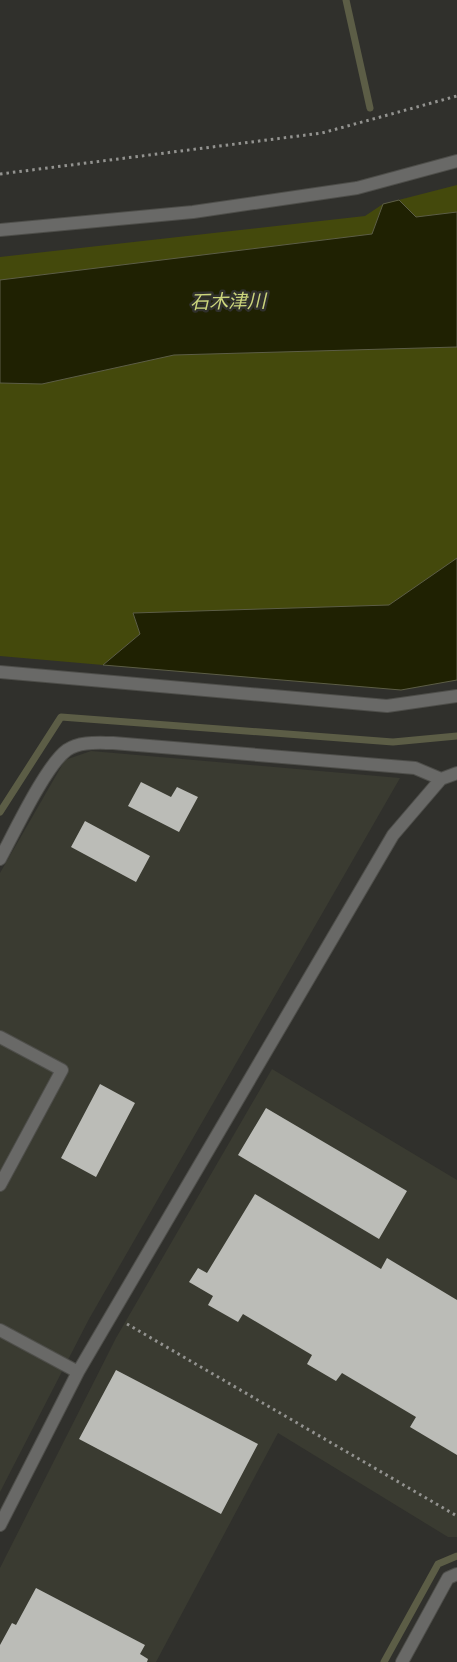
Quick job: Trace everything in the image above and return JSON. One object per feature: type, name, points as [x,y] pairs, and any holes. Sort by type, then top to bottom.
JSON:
[{"type":"street","points":[[0,230],[212,210],[357,188],[457,161]]},
{"type":"street","points":[[0,672],[386,706],[457,696]]},
{"type":"street","points":[[0,859],[52,766],[68,749],[85,743],[113,743],[415,768],[441,779]]},
{"type":"street","points":[[0,1525],[78,1372],[393,835],[441,779],[457,773]]},
{"type":"street","points":[[0,1037],[62,1070],[0,1185]]},
{"type":"street","points":[[0,1330],[78,1372]]},
{"type":"street","points":[[402,1662],[448,1578],[457,1574]]},
{"type":"path","points":[[0,174],[322,133],[457,96]]},
{"type":"path","points":[[112,1315],[457,1516]]},
{"type":"shaded area","points":[[91,751],[400,778],[89,1319],[0,1492],[0,873],[65,760]]},
{"type":"shaded area","points":[[272,1069],[457,1180],[457,1537],[448,1537],[278,1433],[156,1662],[0,1662],[0,1568],[116,1338]]},
{"type":"green space","points":[[457,185],[457,257],[0,327],[0,257],[365,216],[383,204]]},
{"type":"green space","points":[[457,292],[457,650],[140,634],[103,665],[0,656],[0,357]]},
{"type":"water","name":"石木津川","points":[[399,200],[416,217],[457,212],[457,347],[174,355],[42,384],[0,383],[0,280],[372,234],[383,204]]},
{"type":"water","points":[[457,558],[457,680],[401,690],[103,665],[140,634],[133,613],[389,605]]},
{"type":"building","points":[[141,782],[171,797],[177,787],[198,797],[179,832],[128,806]]},
{"type":"building","points":[[85,821],[150,856],[136,882],[71,847]]},
{"type":"building","points":[[100,1084],[135,1103],[96,1177],[61,1158]]},
{"type":"building","points":[[266,1108],[407,1191],[379,1239],[238,1155]]},
{"type":"building","points":[[255,1194],[381,1269],[387,1258],[457,1300],[457,1455],[410,1427],[416,1417],[342,1373],[336,1381],[307,1364],[312,1355],[243,1314],[238,1322],[208,1305],[213,1296],[189,1282],[198,1268],[207,1273]]},
{"type":"building","points":[[116,1370],[258,1444],[221,1514],[79,1439]]},
{"type":"building","points":[[36,1588],[145,1645],[140,1654],[148,1659],[147,1662],[0,1662],[0,1645],[12,1623],[16,1625]]},
{"type":"waterway","points":[[346,0],[370,108]]},
{"type":"waterway","points":[[0,812],[61,717],[393,742],[457,736]]},
{"type":"waterway","points":[[384,1662],[438,1564],[457,1556]]}]
